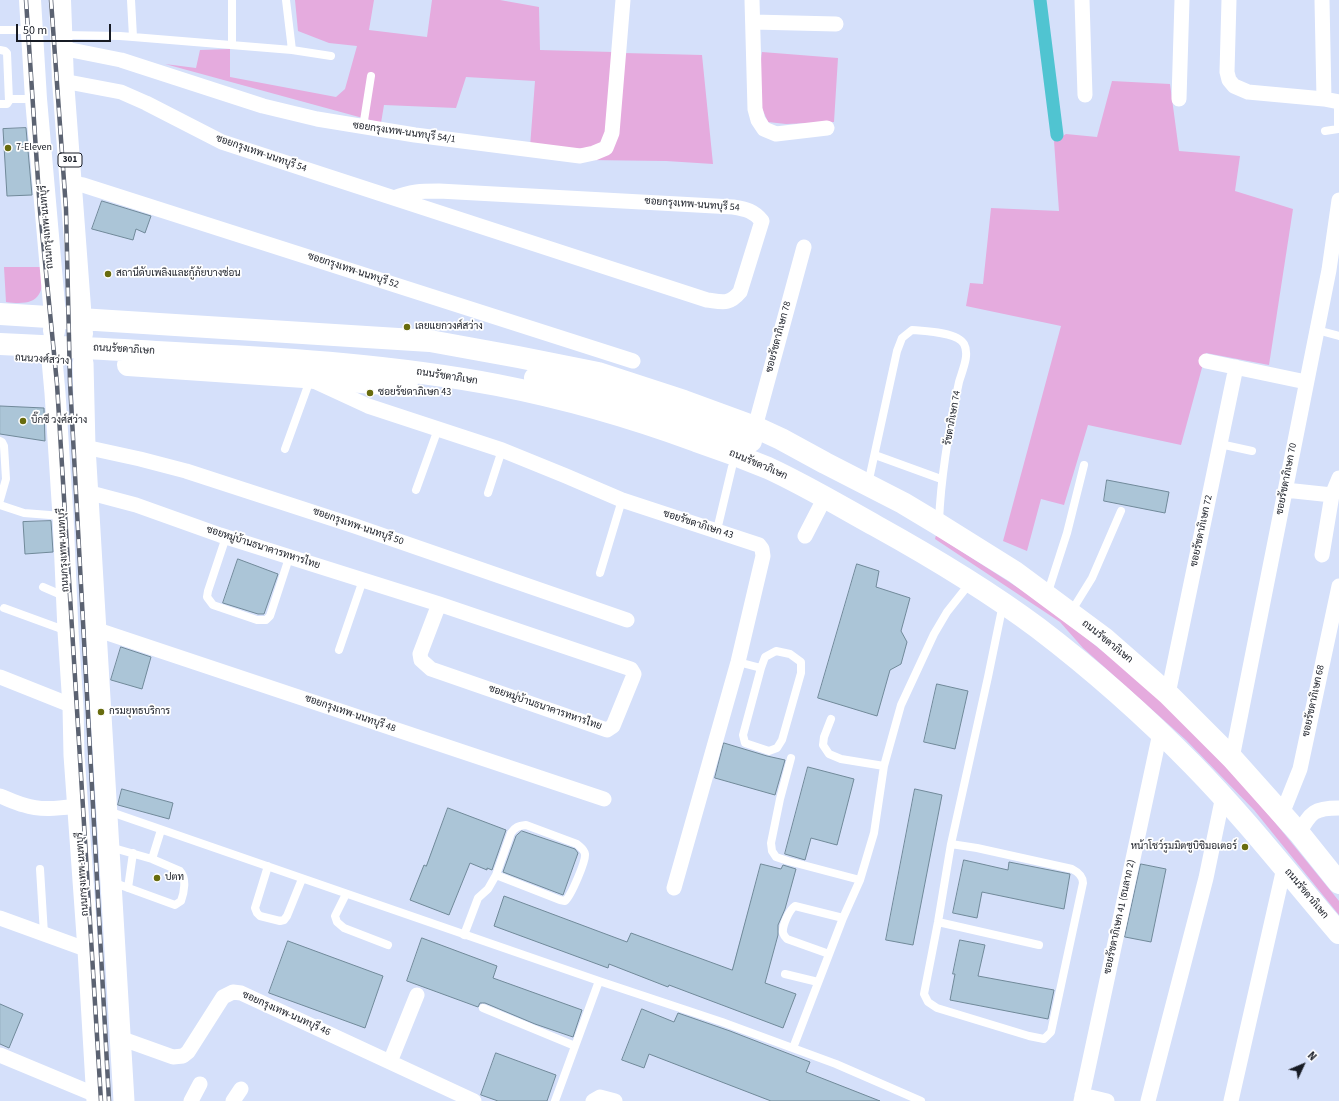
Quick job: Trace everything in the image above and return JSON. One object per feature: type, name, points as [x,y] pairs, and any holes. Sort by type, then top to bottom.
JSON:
[{"type":"main road","name":"ถนนกรุงเทพ-นนทบุรี","points":[[30,0],[36,99],[55,316],[52,360],[63,516],[66,598],[73,706],[74,755],[97,1098]]},
{"type":"main road","name":"301","points":[[60,0],[63,81],[81,319],[87,492],[96,629],[105,810],[108,846],[119,885],[120,1038],[124,1101]]},
{"type":"main road","points":[[0,314],[55,316]]},
{"type":"main road","name":"ถนนรัชดาภิเษก","points":[[55,316],[81,319],[430,341],[598,373],[670,396],[754,427],[781,439],[903,503],[981,549],[1071,612],[1114,646],[1168,694],[1232,758],[1299,833],[1339,883]]},
{"type":"main road","name":"ถนนรัชดาภิเษก","points":[[0,329],[322,348],[477,366],[557,382],[666,420],[825,463]]},
{"type":"main road","points":[[309,378],[293,368],[288,362],[286,354],[287,345],[300,337],[315,334]]},
{"type":"main road","name":"ถนนรัชดาภิเษก","points":[[0,344],[293,359],[402,370],[479,382],[537,393],[586,406],[666,420],[813,490],[936,560],[1003,603],[1068,652],[1160,733],[1223,796],[1339,933]]},
{"type":"main road","name":"ถนนวงศ์สว่าง","points":[[0,357],[83,363]]},
{"type":"main road","name":"ถนนรัชดาภิเษก","points":[[83,363],[394,385],[439,390],[520,404],[588,420],[664,442],[732,467],[821,505],[868,522]]},
{"type":"main road","points":[[78,806],[105,810]]},
{"type":"street","name":"ซอยกรุงเทพ-นนทบุรี 54/1","points":[[61,42],[122,60],[263,106],[317,119],[415,135],[580,156],[594,153],[606,148],[612,133],[623,0]]},
{"type":"street","points":[[752,0],[755,109],[758,120],[764,129],[776,134],[827,128]]},
{"type":"street","points":[[1082,0],[1085,95]]},
{"type":"street","points":[[1179,99],[1182,0]]},
{"type":"street","points":[[1229,0],[1227,72],[1229,80],[1234,86],[1248,92],[1334,101],[1322,0]]},
{"type":"street","points":[[753,22],[836,24]]},
{"type":"street","name":"ซอยกรุงเทพ-นนทบุรี 54","points":[[63,81],[121,92],[146,103],[222,142],[707,300],[722,302],[733,300],[740,292],[762,221],[756,214],[748,210],[733,207],[439,191],[408,192],[394,198]]},
{"type":"street","name":"ซอยกรุงเทพ-นนทบุรี 52","points":[[71,183],[83,185],[633,361]]},
{"type":"street","name":"ซอยรัชดาภิเษก 70","points":[[1232,758],[1329,270],[1338,216],[1339,200]]},
{"type":"street","name":"ซอยรัชดาภิเษก 78","points":[[754,427],[804,247]]},
{"type":"street","points":[[1206,361],[1306,382]]},
{"type":"street","name":"ซอยรัชดาภิเษก 72","points":[[1168,694],[1236,367]]},
{"type":"street","name":"ซอยรัชดาภิเษก 43","points":[[309,378],[368,406],[502,450],[622,500],[759,545],[762,549],[763,556],[738,662],[674,888]]},
{"type":"street","name":"ซอยกรุงเทพ-นนทบุรี 50","points":[[85,447],[186,471],[356,526],[627,620]]},
{"type":"street","points":[[1322,555],[1332,495],[1339,478]]},
{"type":"street","points":[[1285,490],[1332,495]]},
{"type":"street","name":"ซอยหมู่บ้านธนาคารทหารไทย","points":[[87,492],[136,505],[288,558],[439,604],[631,669],[634,674],[613,726],[607,730],[431,669],[421,660],[420,654],[439,604]]},
{"type":"street","points":[[805,536],[821,505]]},
{"type":"street","name":"ซอยรัชดาภิเษก 68","points":[[1282,814],[1300,769],[1339,586]]},
{"type":"street","name":"ซอยกรุงเทพ-นนทบุรี 48","points":[[96,629],[604,798]]},
{"type":"street","points":[[0,677],[73,706]]},
{"type":"street","name":"ซอยรัชดาภิเษก 41 (ธนลาภ 2)","points":[[1081,1098],[1160,733]]},
{"type":"street","points":[[0,796],[25,806],[38,808],[52,809],[78,806]]},
{"type":"street","points":[[1148,1101],[1206,878],[1223,796]]},
{"type":"street","points":[[1299,833],[1310,814],[1320,809],[1339,808]]},
{"type":"street","points":[[1231,1101],[1284,868]]},
{"type":"street","points":[[0,918],[88,950]]},
{"type":"street","name":"ซอยกรุงเทพ-นนทบุรี 46","points":[[120,1038],[173,1057],[183,1056],[188,1052],[223,997],[233,992],[237,992],[474,1101]]},
{"type":"street","points":[[390,1062],[417,995]]},
{"type":"street","points":[[0,1055],[97,1098]]},
{"type":"street","points":[[191,1101],[200,1084]]},
{"type":"street","points":[[593,1101],[600,1097],[615,1101]]},
{"type":"street","points":[[1081,1098],[1107,1101]]},
{"type":"lane","points":[[131,0],[133,37]]},
{"type":"lane","points":[[232,0],[232,45]]},
{"type":"lane","points":[[286,0],[292,50]]},
{"type":"lane","points":[[0,30],[31,30]]},
{"type":"lane","points":[[61,42],[133,37],[292,50],[331,56]]},
{"type":"lane","points":[[0,50],[7,53],[9,99],[7,104],[0,104]]},
{"type":"lane","points":[[363,127],[371,76]]},
{"type":"lane","points":[[9,99],[36,99]]},
{"type":"lane","points":[[1325,130],[1338,129],[1334,101]]},
{"type":"lane","name":"รัชดาภิเษก 74","points":[[868,485],[897,351],[902,338],[912,330],[937,332],[956,337],[963,343],[967,353],[959,384],[941,479],[938,524]]},
{"type":"lane","points":[[1317,330],[1339,336]]},
{"type":"lane","points":[[285,449],[309,378]]},
{"type":"lane","points":[[416,490],[438,429]]},
{"type":"lane","points":[[0,441],[4,446],[6,479],[0,500]]},
{"type":"lane","points":[[1220,444],[1252,451]]},
{"type":"lane","points":[[488,493],[502,450]]},
{"type":"lane","points":[[875,455],[941,479]]},
{"type":"lane","points":[[1047,595],[1067,533],[1084,465]]},
{"type":"lane","points":[[716,530],[732,467]]},
{"type":"lane","points":[[600,573],[622,500]]},
{"type":"lane","points":[[0,505],[24,514],[63,516]]},
{"type":"lane","points":[[1071,612],[1092,578],[1121,511]]},
{"type":"lane","points":[[226,537],[208,591],[208,597],[213,605],[257,620],[266,620],[270,616],[288,558]]},
{"type":"lane","points":[[338,650],[363,580]]},
{"type":"lane","points":[[793,1048],[843,918],[860,880],[874,833],[884,766],[901,705],[927,647],[947,612],[971,582]]},
{"type":"lane","points":[[43,587],[66,598]]},
{"type":"lane","points":[[951,844],[977,848],[1072,870],[1082,877],[1083,882],[1051,1032],[1044,1039],[1029,1036],[937,1008],[928,1002],[924,994],[951,844],[1003,603]]},
{"type":"lane","points":[[4,608],[68,631]]},
{"type":"lane","points":[[776,652],[790,654],[801,662],[801,673],[782,740],[777,748],[769,751],[745,743],[743,735],[761,668],[765,657],[776,652]]},
{"type":"lane","points":[[738,662],[761,668]]},
{"type":"lane","points":[[831,719],[824,737],[823,745],[829,754],[841,759],[884,766]]},
{"type":"lane","points":[[791,758],[780,798],[771,843],[772,851],[776,857],[788,862],[860,880]]},
{"type":"lane","points":[[105,810],[464,935],[722,1022],[836,1064],[921,1101]]},
{"type":"lane","points":[[464,935],[478,898],[488,889],[496,875],[511,833],[518,826],[526,825],[577,844],[585,852],[585,858],[574,887],[570,896],[565,900],[560,900],[496,875]]},
{"type":"lane","points":[[152,859],[161,830]]},
{"type":"lane","points":[[108,846],[133,853],[152,859],[180,871],[184,877],[181,901],[175,905],[119,885],[133,853]]},
{"type":"lane","points":[[268,866],[255,908],[260,916],[280,921],[284,920],[288,916],[302,878]]},
{"type":"lane","points":[[40,869],[44,934]]},
{"type":"lane","points":[[346,894],[335,916],[337,922],[344,928],[388,945]]},
{"type":"lane","points":[[829,954],[787,939],[783,931],[788,914],[795,906],[843,918]]},
{"type":"lane","points":[[938,922],[1039,945]]},
{"type":"lane","points":[[785,974],[818,982]]},
{"type":"lane","points":[[555,1101],[599,981]]},
{"type":"lane","points":[[483,1008],[575,1046]]},
{"type":"shaded area","points":[[295,0],[374,0],[369,30],[427,37],[432,0],[500,0],[539,7],[540,50],[613,52],[608,127],[603,140],[594,149],[530,147],[535,81],[466,77],[456,108],[384,105],[381,123],[165,64],[196,68],[200,50],[230,49],[230,77],[336,97],[345,89],[357,46],[329,43],[298,31]]},
{"type":"shaded area","points":[[762,52],[838,58],[834,122],[786,124],[768,122],[760,104],[759,73]]},
{"type":"shaded area","points":[[624,53],[702,55],[713,164],[666,161],[588,160],[608,153]]},
{"type":"shaded area","points":[[1112,81],[1170,84],[1179,151],[1240,156],[1235,191],[1293,209],[1269,365],[1206,353],[1181,445],[1088,425],[1064,505],[1041,499],[1027,551],[1003,541],[1061,326],[966,306],[970,283],[983,284],[991,208],[1059,211],[1054,141],[1066,134],[1097,137]]},
{"type":"shaded area","points":[[4,267],[42,267],[42,286],[40,293],[36,298],[25,303],[6,302]]},
{"type":"shaded area","points":[[936,535],[1031,596],[1080,633],[1153,692],[1251,793],[1339,901],[1339,915],[1254,810],[1186,740],[1083,648],[1060,622],[935,539]]},
{"type":"building","points":[[26,128],[32,195],[7,196],[3,129]]},
{"type":"building","points":[[102,201],[151,216],[145,233],[136,229],[133,240],[92,229]]},
{"type":"building","name":"บิ๊กซี วงศ์สว่าง","points":[[0,406],[44,408],[45,441],[0,434]]},
{"type":"building","points":[[1107,480],[1169,492],[1165,513],[1104,501]]},
{"type":"building","points":[[51,521],[53,552],[25,554],[23,522]]},
{"type":"building","points":[[238,559],[278,574],[264,614],[258,614],[223,603]]},
{"type":"building","points":[[857,564],[879,571],[876,587],[910,598],[901,631],[907,642],[901,664],[890,670],[877,716],[818,698]]},
{"type":"building","points":[[121,647],[151,657],[142,689],[111,680]]},
{"type":"building","points":[[937,684],[968,691],[955,749],[924,742]]},
{"type":"building","points":[[724,743],[785,760],[775,795],[715,778]]},
{"type":"building","points":[[808,767],[854,779],[837,845],[811,838],[805,860],[785,854]]},
{"type":"building","points":[[122,789],[173,803],[169,819],[118,805]]},
{"type":"building","points":[[915,789],[942,795],[913,945],[886,940]]},
{"type":"building","points":[[448,808],[506,830],[492,870],[487,868],[487,870],[470,863],[449,915],[410,900],[424,865],[426,866]]},
{"type":"building","points":[[522,831],[575,849],[578,853],[563,895],[503,872],[516,836]]},
{"type":"building","points":[[964,860],[1008,870],[1009,862],[1070,874],[1064,909],[982,892],[977,918],[953,913]]},
{"type":"building","points":[[761,864],[781,869],[783,865],[796,869],[785,909],[778,925],[778,935],[765,983],[796,994],[783,1028],[669,985],[668,987],[609,964],[608,968],[494,926],[504,896],[627,942],[631,933],[732,970]]},
{"type":"building","points":[[1141,864],[1166,869],[1151,942],[1125,937]]},
{"type":"building","points":[[422,938],[497,966],[493,978],[582,1010],[573,1037],[535,1024],[485,1003],[480,1003],[478,1007],[407,981]]},
{"type":"building","points":[[960,940],[985,945],[978,976],[1054,990],[1048,1019],[950,1000],[955,974],[953,974]]},
{"type":"building","points":[[288,941],[383,976],[365,1028],[269,993]]},
{"type":"building","points":[[0,1004],[23,1014],[9,1048],[0,1044]]},
{"type":"building","points":[[642,1009],[674,1022],[678,1013],[730,1031],[810,1062],[806,1072],[880,1101],[771,1101],[649,1054],[644,1068],[622,1060]]},
{"type":"building","points":[[496,1053],[556,1075],[547,1101],[498,1101],[481,1095]]},
{"type":"waterway","points":[[1040,0],[1057,135]]},
{"type":"railway","points":[[26,0],[40,211],[57,384],[101,1101]]},
{"type":"railway","points":[[51,0],[66,209],[70,382],[109,1101]]},
{"type":"place","name":"7-Eleven","points":[[8,148]]},
{"type":"place","name":"สถานีดับเพลิงและกู้ภัยบางซ่อน","points":[[108,274]]},
{"type":"place","name":"เลยแยกวงศ์สว่าง","points":[[407,327]]},
{"type":"place","name":"ซอยรัชดาภิเษก 43","points":[[370,393]]},
{"type":"place","name":"บิ๊กซี วงศ์สว่าง","points":[[23,421]]},
{"type":"place","name":"กรมยุทธบริการ","points":[[101,712]]},
{"type":"place","name":"หน้าโชว์รูมมิตซูบิชิมอเตอร์","points":[[1245,847]]},
{"type":"place","name":"ปตท","points":[[157,878]]}]
